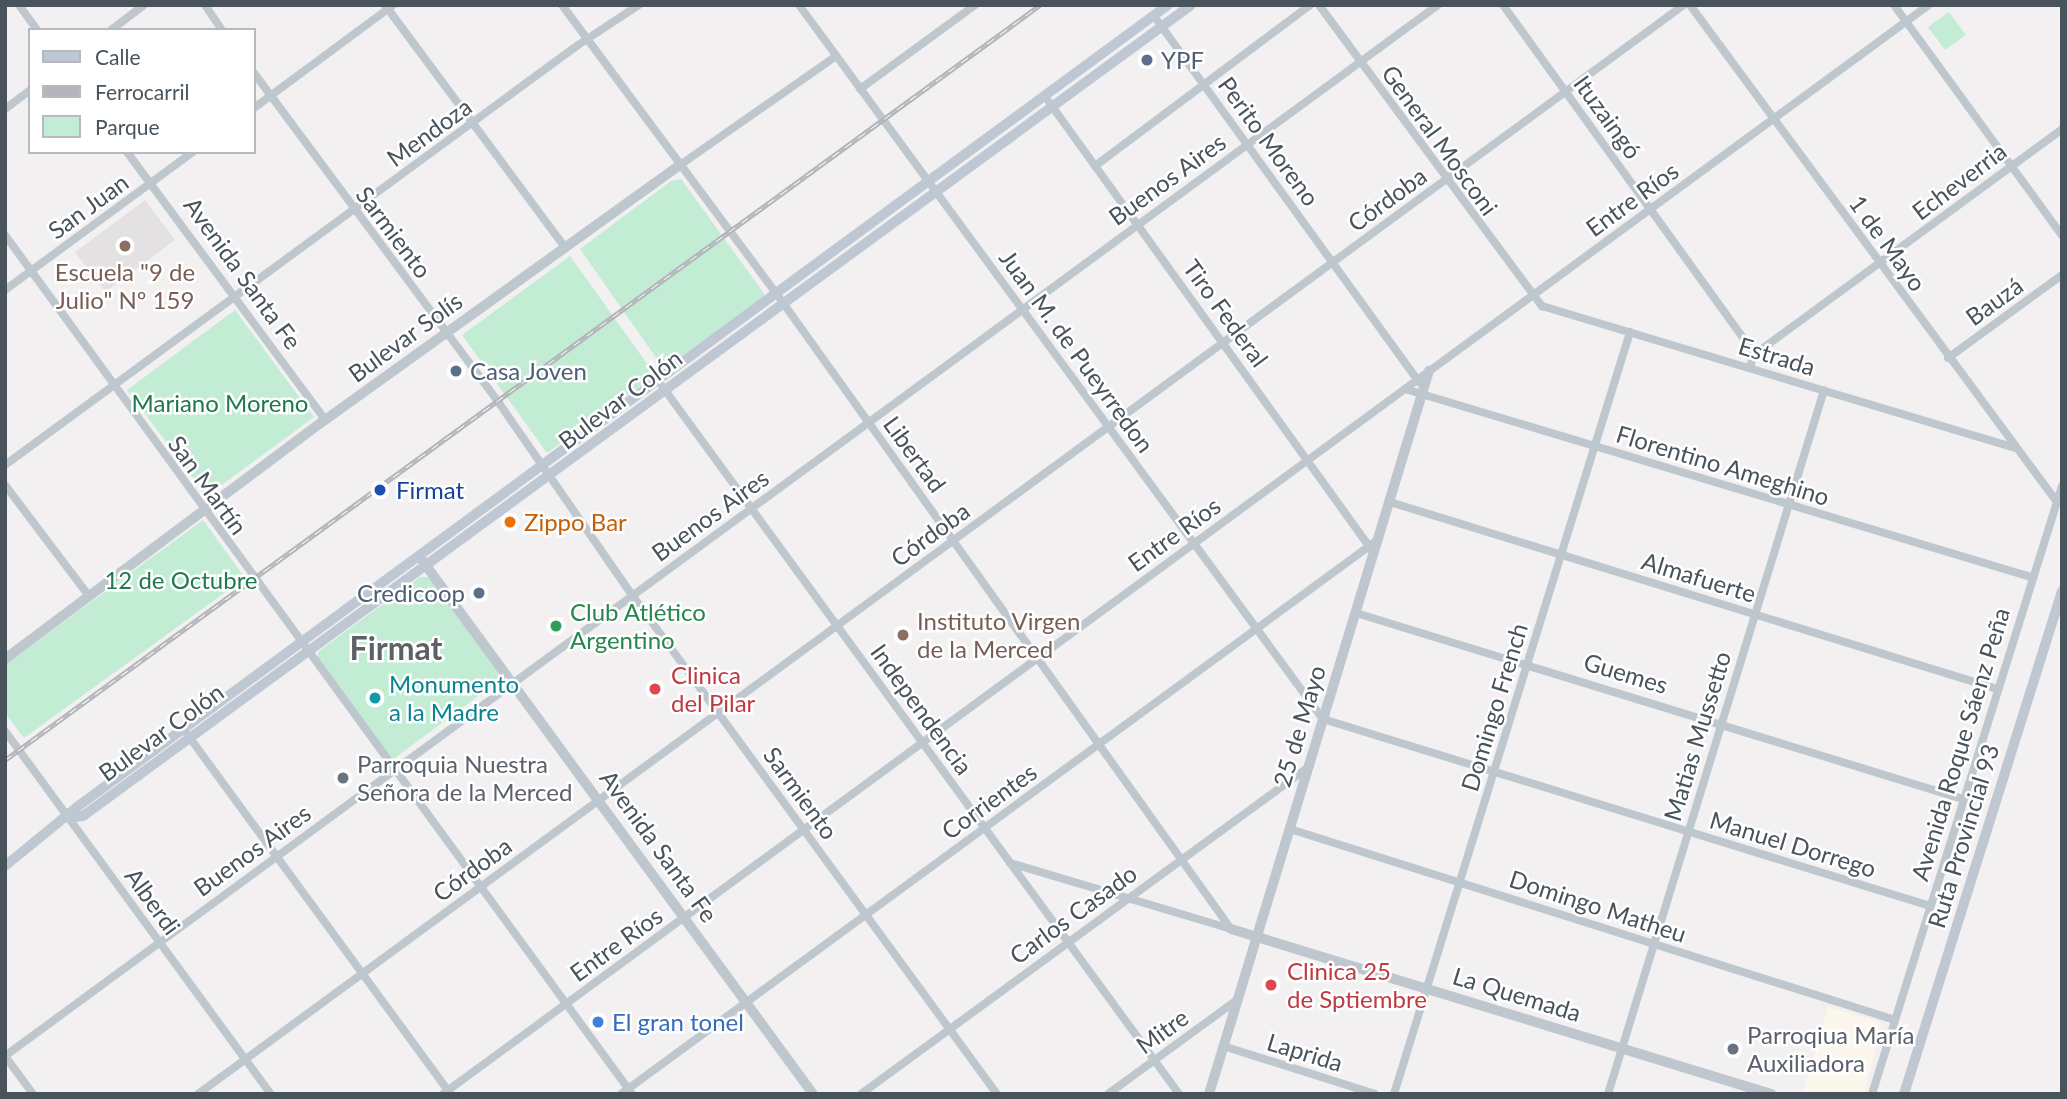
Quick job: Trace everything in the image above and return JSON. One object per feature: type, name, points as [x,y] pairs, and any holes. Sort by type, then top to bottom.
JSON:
[{"type":"main road","name":"Bulevar Colón","points":[[303,648],[419,556],[1168,5]]},
{"type":"main road","name":"Bulevar Colón","points":[[5,866],[69,818],[83,816],[186,733],[303,648],[426,566],[551,477],[1192,5]]},
{"type":"main road","name":"Ruta Provincial 93","points":[[1904,1094],[2062,591]]},
{"type":"street","points":[[19,5],[36,28]]},
{"type":"street","points":[[114,28],[144,5]]},
{"type":"street","points":[[205,5],[221,28]]},
{"type":"street","name":"Libertad","points":[[562,5],[776,293],[1231,929]]},
{"type":"street","name":"Mendoza","points":[[5,466],[473,123],[639,5]]},
{"type":"street","name":"Juan M. de Pueyrredon","points":[[799,5],[1323,719]]},
{"type":"street","points":[[1095,166],[1310,5]]},
{"type":"street","name":"General Mosconi","points":[[1319,5],[1532,296]]},
{"type":"street","name":"Buenos Aires","points":[[5,1056],[1438,5]]},
{"type":"street","name":"Ituzaingó","points":[[1503,5],[1755,354]]},
{"type":"street","name":"Córdoba","points":[[198,1094],[1684,5]]},
{"type":"street","name":"1 de Mayo","points":[[1690,5],[2057,509]]},
{"type":"street","points":[[1895,5],[2062,235]]},
{"type":"street","name":"Entre Ríos","points":[[447,1093],[1929,5]]},
{"type":"street","points":[[256,106],[389,6],[564,246]]},
{"type":"street","points":[[860,89],[973,6]]},
{"type":"street","name":"Perito Moreno","points":[[1154,16],[1418,379],[1422,394]]},
{"type":"street","name":"Bulevar Solís","points":[[5,659],[203,510],[564,246],[836,56]]},
{"type":"street","name":"Sarmiento","points":[[256,77],[353,211],[447,332],[632,595],[997,1094]]},
{"type":"street","points":[[5,108],[28,91]]},
{"type":"street","name":"Tiro Federal","points":[[1044,96],[1224,342],[1371,550]]},
{"type":"street","name":"Echeverria","points":[[1755,354],[2062,129]]},
{"type":"street","name":"Avenida Santa Fe","points":[[128,154],[325,420]]},
{"type":"street","name":"San Juan","points":[[5,290],[190,154]]},
{"type":"street","name":"San Martín","points":[[5,235],[303,648],[566,1004],[627,1092]]},
{"type":"street","name":"Bauzá","points":[[1948,358],[2062,275]]},
{"type":"street","name":"Estrada","points":[[1532,296],[1549,308],[2014,447]]},
{"type":"street","name":"Domingo French","points":[[1395,1094],[1630,332]]},
{"type":"street","points":[[1749,368],[1755,354]]},
{"type":"street","name":"25 de Mayo","points":[[1209,1094],[1356,613],[1371,550],[1379,539],[1429,371]]},
{"type":"street","name":"Independencia","points":[[658,380],[1179,1094]]},
{"type":"street","name":"Florentino Ameghino","points":[[1405,389],[2031,578]]},
{"type":"street","name":"Matias Mussetto","points":[[1608,1094],[1824,390]]},
{"type":"street","points":[[5,485],[89,596]]},
{"type":"street","name":"Avenida Roque Sáenz Peña","points":[[1872,1094],[2031,578],[2057,509],[2062,486]]},
{"type":"street","name":"Almafuerte","points":[[1390,502],[1997,689]]},
{"type":"street","name":"Corrientes","points":[[627,1092],[1256,628],[1371,550]]},
{"type":"street","name":"Avenida Santa Fe","points":[[419,556],[600,799],[813,1094]]},
{"type":"street","name":"Guemes","points":[[1356,613],[1722,722],[1963,799]]},
{"type":"street","name":"Manuel Dorrego","points":[[1323,719],[1930,906]]},
{"type":"street","name":"Alberdi","points":[[5,731],[271,1094]]},
{"type":"street","points":[[186,733],[447,1093]]},
{"type":"street","name":"Carlos Casado","points":[[861,1094],[1310,766]]},
{"type":"street","name":"Domingo Matheu","points":[[1290,829],[1895,1020]]},
{"type":"street","name":"La Quemada","points":[[1010,863],[1771,1094]]},
{"type":"street","name":"Mitre","points":[[1108,1094],[1237,1000]]},
{"type":"street","name":"Laprida","points":[[1223,1046],[1375,1094]]},
{"type":"street","points":[[5,1056],[33,1094]]},
{"type":"shaded area","name":"Escuela \"9 de Julio\" Nº 159","points":[[145,200],[175,240],[105,292],[75,252]]},
{"type":"shaded area","points":[[1828,1007],[1882,1023],[1864,1094],[1802,1094]]},
{"type":"green space","points":[[1949,12],[1966,35],[1945,50],[1928,27]]},
{"type":"green space","points":[[681,179],[765,295],[664,369],[580,249],[671,181]]},
{"type":"green space","points":[[570,256],[655,375],[547,453],[462,335]]},
{"type":"green space","name":"Mariano Moreno","points":[[235,310],[314,417],[207,496],[127,390]]},
{"type":"green space","name":"12 de Octubre","points":[[203,520],[245,578],[24,738],[5,713],[5,665]]},
{"type":"green space","points":[[420,577],[429,577],[499,672],[497,682],[392,760],[318,657],[319,651]]},
{"type":"railway","points":[[5,760],[1040,5]]},
{"type":"place","name":"YPF","points":[[1147,60]]},
{"type":"place","name":"Escuela \"9 de Julio\" Nº 159","points":[[125,246]]},
{"type":"place","name":"Casa Joven","points":[[456,371]]},
{"type":"place","name":"Firmat","points":[[380,490]]},
{"type":"place","name":"Zippo Bar","points":[[510,522]]},
{"type":"place","name":"Credicoop","points":[[479,593]]},
{"type":"place","name":"Club Atlético Argentino","points":[[556,626]]},
{"type":"place","name":"Instituto Virgen de la Merced","points":[[903,635]]},
{"type":"place","name":"Clinica del Pilar","points":[[655,689]]},
{"type":"place","name":"Monumento a la Madre","points":[[375,698]]},
{"type":"place","name":"Parroquia Nuestra Señora de la Merced","points":[[343,778]]},
{"type":"place","name":"Clinica 25 de Sptiembre","points":[[1271,985]]},
{"type":"place","name":"El gran tonel","points":[[598,1022]]},
{"type":"place","name":"Parroqiua María Auxiliadora","points":[[1733,1049]]},
{"type":"district","name":"Firmat","points":[[396,648]]}]
